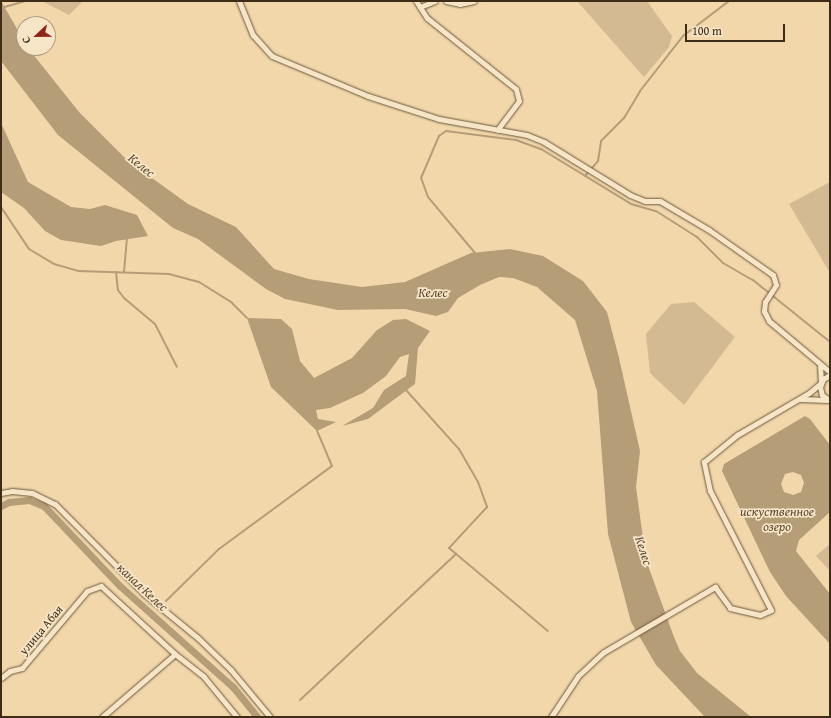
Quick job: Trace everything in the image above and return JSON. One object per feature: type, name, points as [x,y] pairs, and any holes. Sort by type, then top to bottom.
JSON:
[{"type":"street","points":[[239,1],[253,35],[272,56],[368,96],[439,119],[527,135],[544,142],[630,195],[645,201],[660,201],[709,230],[773,275],[776,285],[765,302],[764,311],[769,321],[830,374],[799,400],[737,435],[704,462],[713,498],[771,610],[760,615],[730,608],[715,587],[621,642],[586,666],[551,717]]},
{"type":"street","points":[[416,1],[427,18],[516,89],[519,101],[497,130]]},
{"type":"street","points":[[420,7],[435,1]]},
{"type":"street","points":[[446,1],[460,4],[474,1]]},
{"type":"street","points":[[820,366],[822,395],[829,400]]},
{"type":"street","points":[[799,400],[829,400]]},
{"type":"street","points":[[1,493],[12,491],[32,493],[55,504],[143,593],[198,638],[225,665],[270,717]]},
{"type":"street","name":"улица Абая","points":[[1,678],[10,671],[22,668],[93,587],[103,587],[175,654]]},
{"type":"street","points":[[102,717],[175,654],[204,676],[237,717]]},
{"type":"shaded area","points":[[42,1],[83,1],[69,15]]},
{"type":"shaded area","points":[[577,1],[647,1],[672,36],[669,47],[644,77]]},
{"type":"shaded area","points":[[830,182],[830,273],[789,204]]},
{"type":"shaded area","points":[[694,302],[735,337],[684,405],[650,373],[646,334],[671,304]]},
{"type":"shaded area","points":[[830,544],[830,571],[816,556]]},
{"type":"water","name":"Келес","points":[[1,1],[16,27],[16,56],[34,56],[79,112],[127,160],[188,204],[236,227],[274,269],[309,279],[362,287],[405,282],[471,253],[510,249],[543,256],[583,281],[607,312],[619,358],[640,451],[636,487],[646,560],[674,637],[680,651],[697,673],[751,717],[704,716],[656,665],[631,622],[608,534],[597,391],[575,320],[537,287],[513,278],[499,277],[480,285],[458,298],[448,312],[436,316],[405,309],[338,310],[285,299],[266,289],[198,239],[173,228],[58,135],[1,61]]},
{"type":"water","points":[[1,123],[28,182],[71,207],[90,209],[105,205],[137,215],[148,236],[116,241],[101,246],[61,240],[45,231],[24,208],[1,192]]},
{"type":"water","points":[[247,318],[281,319],[292,329],[300,361],[314,378],[352,358],[377,330],[393,320],[406,319],[430,331],[418,348],[415,384],[368,419],[342,426],[373,408],[384,390],[406,376],[409,354],[400,357],[386,376],[363,393],[330,408],[316,410],[318,419],[336,422],[317,431],[271,387]]},
{"type":"water","name":"искуственное озеро","points":[[805,416],[810,419],[830,445],[830,512],[799,540],[796,551],[830,594],[830,644],[786,596],[770,572],[722,471],[724,464]],"holes":[[[793,472],[801,475],[804,483],[801,492],[793,495],[784,492],[781,484],[785,474]]]},
{"type":"waterway","points":[[1,8],[26,1]]},
{"type":"waterway","points":[[585,176],[598,161],[601,141],[624,118],[640,91],[683,36],[729,1]]},
{"type":"waterway","points":[[475,253],[428,197],[421,178],[439,136],[446,131],[516,140],[541,149],[631,204],[656,211],[697,237],[723,263],[753,280],[830,342]]},
{"type":"waterway","points":[[1,207],[29,249],[54,264],[78,271],[169,274],[199,282],[232,303],[247,318]]},
{"type":"waterway","points":[[124,272],[127,239]]},
{"type":"waterway","points":[[116,272],[118,290],[124,298],[155,324],[177,367]]},
{"type":"waterway","points":[[406,390],[459,449],[478,482],[487,507],[449,548],[548,631]]},
{"type":"waterway","points":[[166,601],[219,549],[332,466],[317,431]]},
{"type":"waterway","name":"канал Келес","points":[[1,506],[9,502],[29,500],[44,506],[120,586],[233,687],[257,717]]},
{"type":"waterway","points":[[300,700],[456,554]]}]
